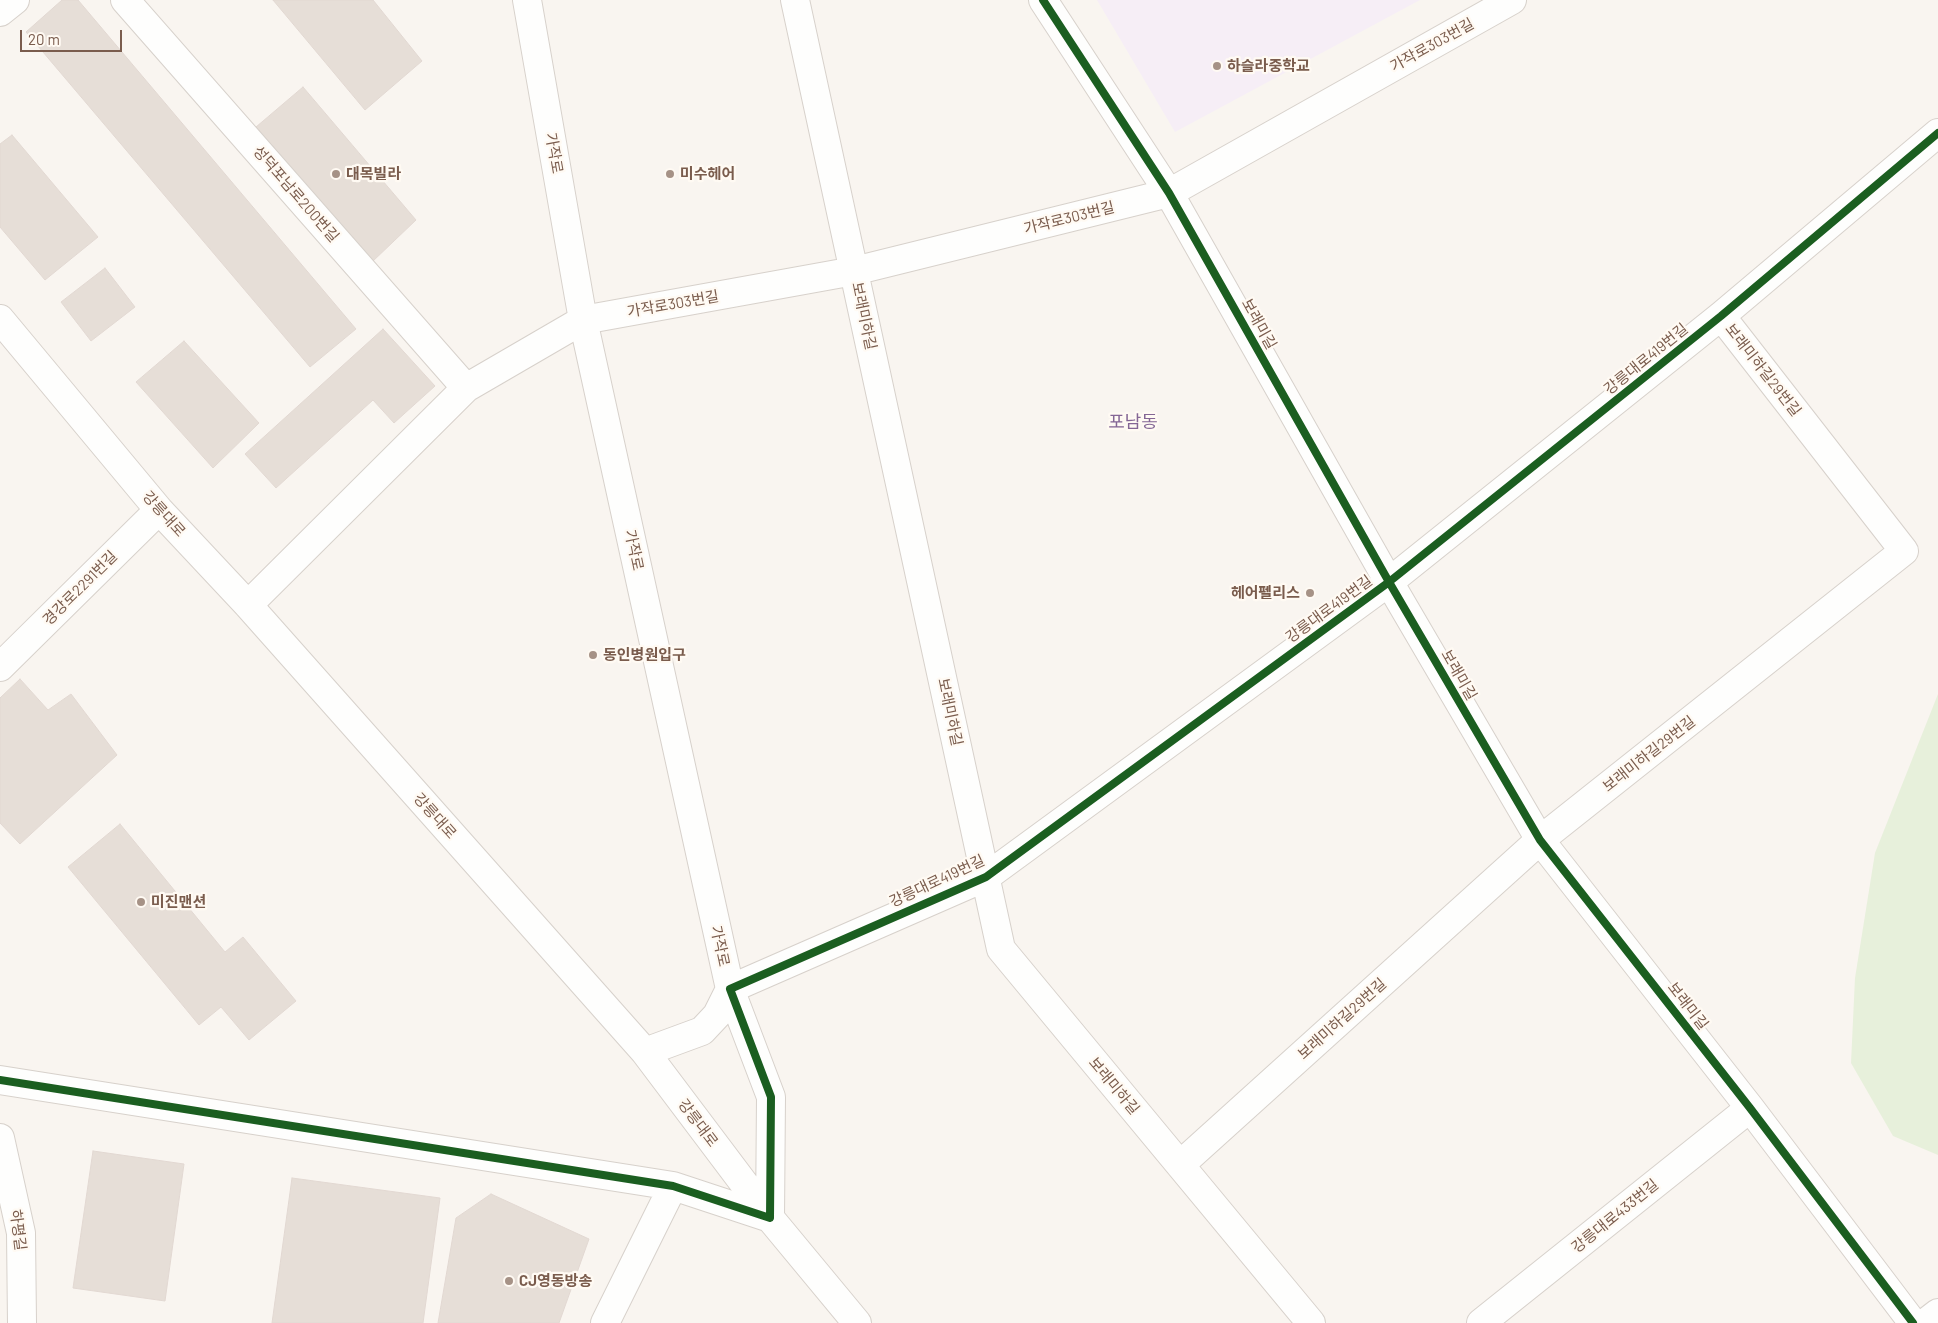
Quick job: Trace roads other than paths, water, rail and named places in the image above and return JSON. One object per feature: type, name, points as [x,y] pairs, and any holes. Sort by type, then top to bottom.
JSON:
[{"type":"street","points":[[0,12],[14,0]]},
{"type":"street","name":"성덕포남로200번길","points":[[125,0],[466,388]]},
{"type":"street","name":"가작로","points":[[527,0],[584,320],[730,989],[770,1097],[770,1218]]},
{"type":"street","name":"보래미하길","points":[[795,0],[1001,949],[1311,1323]]},
{"type":"street","name":"보래미길","points":[[1043,0],[1169,194],[1389,582],[1540,840],[1750,1108],[1913,1323]]},
{"type":"street","name":"가작로303번길","points":[[248,605],[466,388],[584,320],[854,271],[1169,194],[1512,0]]},
{"type":"street","name":"강릉대로419번길","points":[[730,989],[986,876],[1389,582],[1721,316],[1938,133]]},
{"type":"street","name":"보래미하길29번길","points":[[1180,1165],[1540,840],[1904,551],[1721,316]]},
{"type":"street","name":"강릉대로","points":[[0,319],[159,510],[248,605],[645,1052],[770,1218],[857,1323]]},
{"type":"street","name":"경강로2291번길","points":[[0,667],[159,510]]},
{"type":"street","points":[[645,1052],[702,1031],[717,1015],[730,989]]},
{"type":"street","points":[[0,1080],[673,1186],[770,1218]]},
{"type":"street","name":"강릉대로433번길","points":[[1481,1323],[1750,1108]]},
{"type":"street","name":"하평길","points":[[0,1138],[22,1323]]},
{"type":"street","points":[[605,1323],[673,1186]]},
{"type":"street","points":[[1925,1323],[1938,1313]]},
{"type":"place","name":"하슬라중학교","points":[[1217,66]]},
{"type":"place","name":"대목빌라","points":[[336,174]]},
{"type":"place","name":"미수헤어","points":[[670,174]]},
{"type":"place","name":"헤어펠리스","points":[[1310,593]]},
{"type":"place","name":"동인병원입구","points":[[593,655]]},
{"type":"place","name":"미진맨션","points":[[141,902]]},
{"type":"place","name":"CJ영동방송","points":[[509,1281]]},
{"type":"district","name":"포남동","points":[[1133,422]]}]
